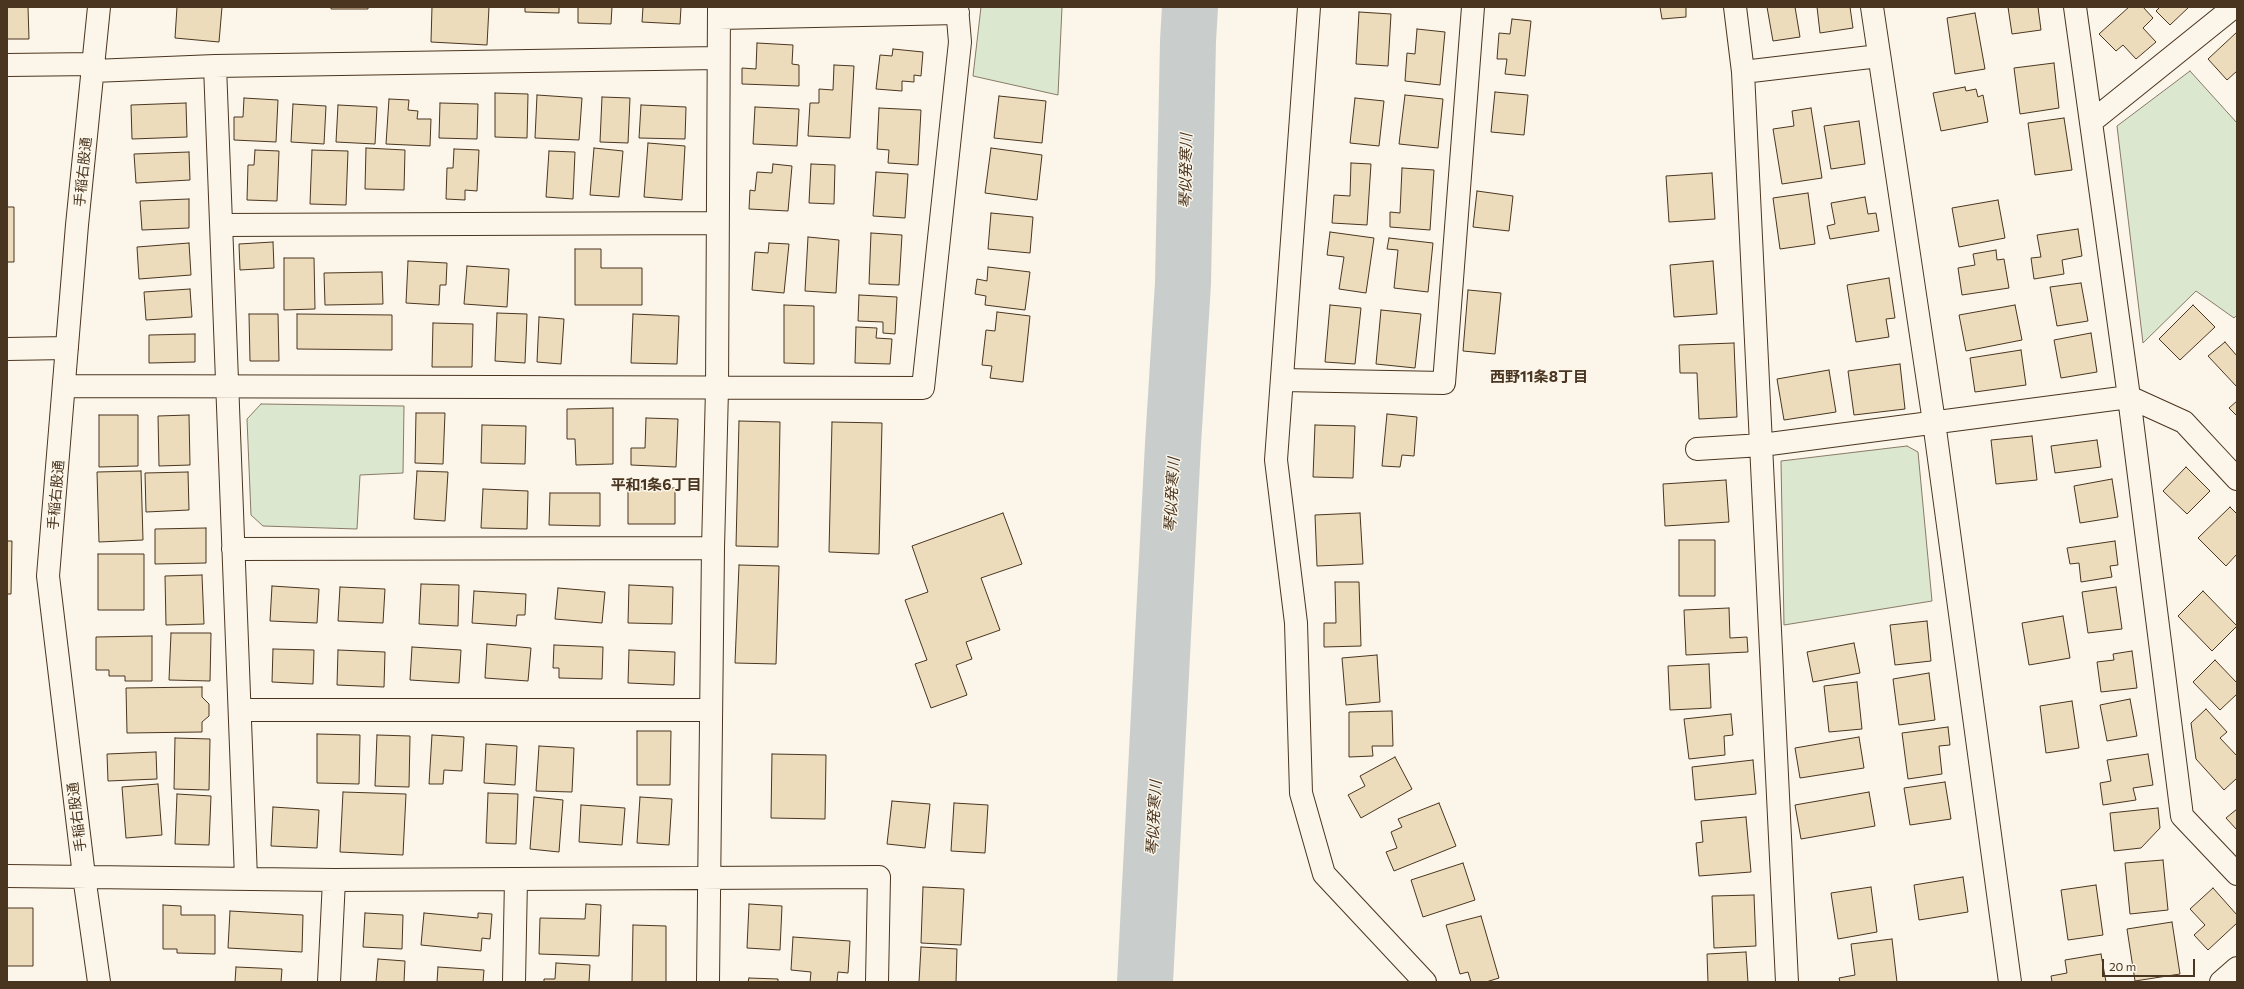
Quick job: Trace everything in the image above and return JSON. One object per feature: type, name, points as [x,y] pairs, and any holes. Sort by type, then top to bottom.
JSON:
[{"type":"street","name":"手稲右股通","points":[[99,7],[67,348],[66,386],[48,576],[84,876],[99,982]]},
{"type":"street","points":[[1309,7],[1276,460],[1296,624],[1301,793],[1324,874],[1425,982]]},
{"type":"street","points":[[1282,380],[1444,383],[1473,7]]},
{"type":"street","points":[[1735,7],[1743,72],[1787,982]]},
{"type":"street","points":[[1872,7],[1934,422],[2010,982]]},
{"type":"street","points":[[2075,7],[2129,397],[2182,816],[2237,874]]},
{"type":"street","points":[[2091,122],[2234,7]]},
{"type":"street","points":[[66,386],[717,389],[923,388],[960,42],[958,10],[719,13],[717,58],[717,389],[713,548],[708,982]]},
{"type":"street","points":[[1743,72],[1879,56]]},
{"type":"street","points":[[7,65],[93,67],[215,66],[717,58]]},
{"type":"street","points":[[215,66],[233,549],[241,710],[246,878]]},
{"type":"street","points":[[222,225],[717,224]]},
{"type":"street","points":[[7,349],[67,348]]},
{"type":"street","points":[[1698,449],[1762,445],[2129,397],[2184,422],[2237,479]]},
{"type":"street","points":[[233,549],[713,548]]},
{"type":"street","points":[[241,710],[711,710]]},
{"type":"street","points":[[7,876],[334,880],[879,877],[877,982]]},
{"type":"street","points":[[514,982],[516,879]]},
{"type":"street","points":[[329,982],[334,880]]},
{"type":"street","points":[[2221,982],[2237,968]]},
{"type":"green space","points":[[981,7],[1062,7],[1058,95],[973,76]]},
{"type":"green space","points":[[2190,71],[2237,123],[2237,315],[2234,318],[2196,291],[2143,343],[2117,126]]},
{"type":"green space","points":[[261,404],[404,406],[403,473],[360,475],[357,529],[263,526],[251,515],[247,419]]},
{"type":"green space","points":[[1907,446],[1918,452],[1932,601],[1784,625],[1781,461]]},
{"type":"building","points":[[7,7],[28,7],[29,39],[7,39]]},
{"type":"building","points":[[177,7],[222,7],[219,42],[175,38]]},
{"type":"building","points":[[331,7],[368,7],[368,9],[331,9]]},
{"type":"building","points":[[432,7],[489,7],[487,45],[431,42]]},
{"type":"building","points":[[525,7],[559,7],[559,13],[525,12]]},
{"type":"building","points":[[578,7],[612,7],[611,24],[578,23]]},
{"type":"building","points":[[643,7],[681,7],[680,24],[642,22]]},
{"type":"building","points":[[1660,7],[1686,7],[1686,17],[1662,19]]},
{"type":"building","points":[[1767,7],[1795,7],[1800,37],[1773,41]]},
{"type":"building","points":[[1817,7],[1850,7],[1853,28],[1820,33]]},
{"type":"building","points":[[2008,7],[2038,7],[2041,30],[2012,34]]},
{"type":"building","points":[[2129,7],[2143,7],[2153,18],[2143,28],[2156,42],[2136,59],[2123,45],[2116,51],[2099,34]]},
{"type":"building","points":[[2160,7],[2189,7],[2170,25],[2156,11]]},
{"type":"building","points":[[1359,12],[1391,14],[1388,66],[1356,64]]},
{"type":"building","points":[[1975,13],[1985,69],[1955,74],[1947,18]]},
{"type":"building","points":[[1512,19],[1531,21],[1525,76],[1505,74],[1507,59],[1497,59],[1499,33],[1510,34]]},
{"type":"building","points":[[1417,29],[1445,32],[1440,85],[1405,81],[1407,53],[1415,54]]},
{"type":"building","points":[[2237,32],[2237,71],[2227,80],[2208,59]]},
{"type":"building","points":[[757,43],[793,45],[792,64],[799,65],[799,86],[742,84],[742,68],[756,69]]},
{"type":"building","points":[[893,49],[923,52],[921,76],[914,75],[914,82],[902,81],[902,91],[876,89],[880,55],[892,56]]},
{"type":"building","points":[[2054,63],[2059,108],[2020,114],[2014,68]]},
{"type":"building","points":[[834,65],[854,66],[850,138],[808,136],[810,103],[819,103],[819,89],[833,90]]},
{"type":"building","points":[[1965,87],[1966,91],[1976,89],[1978,97],[1983,95],[1988,122],[1941,131],[1933,93]]},
{"type":"building","points":[[1495,92],[1528,95],[1524,135],[1491,132]]},
{"type":"building","points":[[495,93],[528,94],[527,138],[495,137]]},
{"type":"building","points":[[537,95],[582,98],[579,140],[535,138]]},
{"type":"building","points":[[1405,95],[1443,99],[1438,148],[1399,144]]},
{"type":"building","points":[[999,96],[1046,101],[1042,143],[994,138]]},
{"type":"building","points":[[602,97],[630,98],[628,143],[600,142]]},
{"type":"building","points":[[244,98],[278,100],[276,142],[234,140],[234,117],[243,117]]},
{"type":"building","points":[[1355,98],[1384,101],[1379,146],[1350,143]]},
{"type":"building","points":[[389,99],[409,100],[408,110],[418,111],[417,119],[431,119],[430,146],[386,144]]},
{"type":"building","points":[[186,103],[187,137],[132,139],[131,105]]},
{"type":"building","points":[[440,103],[478,104],[477,139],[439,138]]},
{"type":"building","points":[[293,104],[326,106],[324,144],[291,142]]},
{"type":"building","points":[[338,105],[377,107],[375,144],[336,142]]},
{"type":"building","points":[[641,105],[686,107],[685,139],[639,138]]},
{"type":"building","points":[[755,107],[799,109],[797,146],[753,144]]},
{"type":"building","points":[[879,108],[921,110],[918,165],[888,163],[889,150],[877,149]]},
{"type":"building","points":[[1811,108],[1822,178],[1782,184],[1773,129],[1794,126],[1792,111]]},
{"type":"building","points":[[2064,118],[2072,170],[2035,175],[2028,123]]},
{"type":"building","points":[[1859,121],[1865,164],[1831,169],[1824,126]]},
{"type":"building","points":[[648,143],[685,146],[682,200],[644,197]]},
{"type":"building","points":[[366,148],[405,150],[404,190],[365,189]]},
{"type":"building","points":[[594,148],[623,151],[619,197],[590,195]]},
{"type":"building","points":[[991,148],[1042,155],[1037,200],[985,193]]},
{"type":"building","points":[[454,149],[479,150],[477,191],[465,190],[465,200],[446,199],[447,168],[453,168]]},
{"type":"building","points":[[255,150],[279,151],[277,201],[247,200],[248,165],[254,165]]},
{"type":"building","points":[[312,150],[348,151],[346,205],[310,204]]},
{"type":"building","points":[[549,151],[575,152],[573,199],[546,197]]},
{"type":"building","points":[[189,152],[190,180],[136,183],[134,154]]},
{"type":"building","points":[[1351,163],[1371,164],[1367,225],[1332,223],[1334,195],[1350,196]]},
{"type":"building","points":[[773,164],[792,166],[788,211],[749,209],[750,190],[755,191],[757,172],[772,173]]},
{"type":"building","points":[[811,164],[835,165],[834,204],[809,203]]},
{"type":"building","points":[[1402,168],[1434,170],[1430,230],[1390,227],[1390,212],[1400,213]]},
{"type":"building","points":[[876,172],[908,174],[905,218],[873,216]]},
{"type":"building","points":[[1712,173],[1715,219],[1669,222],[1666,176]]},
{"type":"building","points":[[1477,191],[1513,196],[1509,231],[1473,227]]},
{"type":"building","points":[[1808,193],[1815,244],[1780,249],[1773,198]]},
{"type":"building","points":[[1865,197],[1868,214],[1876,213],[1879,231],[1830,239],[1827,226],[1835,224],[1831,203]]},
{"type":"building","points":[[189,199],[189,228],[142,230],[140,201]]},
{"type":"building","points":[[1998,200],[2005,238],[1959,247],[1952,208]]},
{"type":"building","points":[[7,207],[14,207],[14,262],[7,262]]},
{"type":"building","points":[[991,213],[1033,217],[1030,253],[988,249]]},
{"type":"building","points":[[2078,229],[2082,256],[2062,260],[2064,274],[2034,279],[2031,258],[2041,257],[2037,235]]},
{"type":"building","points":[[1330,232],[1374,238],[1366,293],[1339,289],[1344,257],[1327,255]]},
{"type":"building","points":[[871,233],[902,235],[899,285],[869,284]]},
{"type":"building","points":[[808,237],[839,240],[836,293],[805,291]]},
{"type":"building","points":[[1389,238],[1433,243],[1428,292],[1394,288],[1398,250],[1387,249]]},
{"type":"building","points":[[273,242],[274,268],[240,270],[239,244]]},
{"type":"building","points":[[189,243],[191,275],[139,279],[137,247]]},
{"type":"building","points":[[769,243],[789,244],[784,293],[752,290],[755,252],[768,253]]},
{"type":"building","points":[[575,249],[601,249],[601,268],[642,268],[642,305],[575,305]]},
{"type":"building","points":[[1996,250],[1997,260],[2004,259],[2009,288],[1962,295],[1958,268],[1975,265],[1973,254]]},
{"type":"building","points":[[284,258],[314,258],[315,309],[284,310]]},
{"type":"building","points":[[408,261],[447,263],[446,285],[440,285],[439,305],[406,303]]},
{"type":"building","points":[[1713,261],[1717,314],[1674,317],[1670,265]]},
{"type":"building","points":[[467,266],[509,269],[507,307],[464,304]]},
{"type":"building","points":[[988,267],[1030,272],[1025,310],[985,305],[986,296],[975,294],[977,279],[987,281]]},
{"type":"building","points":[[382,272],[383,304],[325,305],[324,273]]},
{"type":"building","points":[[1889,278],[1895,318],[1886,319],[1889,337],[1856,342],[1847,285]]},
{"type":"building","points":[[2081,283],[2088,321],[2057,326],[2050,287]]},
{"type":"building","points":[[190,289],[192,317],[146,320],[144,292]]},
{"type":"building","points":[[1468,290],[1501,293],[1495,354],[1463,351]]},
{"type":"building","points":[[859,295],[897,297],[895,334],[883,333],[883,322],[858,321]]},
{"type":"building","points":[[784,305],[814,306],[814,364],[784,363]]},
{"type":"building","points":[[1330,305],[1361,308],[1355,364],[1325,362]]},
{"type":"building","points":[[2015,305],[2022,340],[1966,351],[1959,315]]},
{"type":"building","points":[[2193,305],[2215,327],[2180,360],[2159,339]]},
{"type":"building","points":[[1381,310],[1421,314],[1415,368],[1376,364]]},
{"type":"building","points":[[997,312],[1030,316],[1023,382],[990,378],[992,366],[982,365],[986,330],[995,331]]},
{"type":"building","points":[[497,313],[527,314],[525,363],[495,361]]},
{"type":"building","points":[[249,314],[278,314],[279,361],[250,361]]},
{"type":"building","points":[[297,314],[392,315],[392,350],[297,349]]},
{"type":"building","points":[[633,314],[679,316],[677,364],[631,363]]},
{"type":"building","points":[[539,317],[564,319],[561,364],[537,362]]},
{"type":"building","points":[[433,323],[473,324],[472,367],[432,367]]},
{"type":"building","points":[[856,327],[877,328],[876,338],[892,339],[890,364],[855,363]]},
{"type":"building","points":[[2091,333],[2097,372],[2061,378],[2054,340]]},
{"type":"building","points":[[195,334],[195,362],[149,363],[149,335]]},
{"type":"building","points":[[2225,342],[2237,356],[2237,387],[2208,356]]},
{"type":"building","points":[[1734,343],[1737,417],[1699,419],[1697,373],[1680,373],[1679,345]]},
{"type":"building","points":[[2021,350],[2026,385],[1975,392],[1970,358]]},
{"type":"building","points":[[1900,364],[1905,409],[1854,415],[1848,371]]},
{"type":"building","points":[[1829,370],[1836,412],[1784,420],[1777,379]]},
{"type":"building","points":[[2237,401],[2237,416],[2229,408]]},
{"type":"building","points":[[613,408],[613,464],[576,465],[575,439],[567,439],[567,409]]},
{"type":"building","points":[[416,413],[445,413],[443,464],[415,463]]},
{"type":"building","points":[[1387,414],[1417,417],[1414,456],[1402,455],[1400,467],[1382,466]]},
{"type":"building","points":[[99,415],[138,415],[138,466],[99,467]]},
{"type":"building","points":[[189,415],[190,465],[159,466],[158,416]]},
{"type":"building","points":[[646,418],[678,419],[676,467],[631,465],[631,448],[645,448]]},
{"type":"building","points":[[739,421],[780,422],[778,547],[736,546]]},
{"type":"building","points":[[832,422],[882,423],[879,554],[829,552]]},
{"type":"building","points":[[482,425],[526,426],[525,464],[481,463]]},
{"type":"building","points":[[1315,425],[1355,426],[1353,478],[1313,477]]},
{"type":"building","points":[[2032,436],[2037,480],[1996,484],[1991,440]]},
{"type":"building","points":[[2097,440],[2101,467],[2055,473],[2051,446]]},
{"type":"building","points":[[2186,467],[2210,491],[2187,514],[2163,491]]},
{"type":"building","points":[[141,471],[143,540],[99,542],[97,472]]},
{"type":"building","points":[[417,471],[448,472],[445,521],[414,519]]},
{"type":"building","points":[[188,472],[189,510],[146,512],[145,473]]},
{"type":"building","points":[[2112,479],[2118,517],[2080,523],[2074,486]]},
{"type":"building","points":[[1726,480],[1729,522],[1665,526],[1663,484]]},
{"type":"building","points":[[628,487],[675,488],[675,524],[628,524]]},
{"type":"building","points":[[483,489],[528,491],[527,529],[481,528]]},
{"type":"building","points":[[550,493],[600,493],[600,526],[549,525]]},
{"type":"building","points":[[2230,507],[2237,514],[2237,554],[2226,566],[2198,538]]},
{"type":"building","points":[[1003,513],[1022,564],[981,578],[1000,630],[966,642],[972,659],[956,665],[967,695],[931,708],[915,664],[927,660],[905,600],[928,592],[912,546]]},
{"type":"building","points":[[1360,513],[1363,564],[1317,566],[1315,515]]},
{"type":"building","points":[[206,528],[206,563],[155,564],[155,529]]},
{"type":"building","points":[[1679,540],[1715,540],[1715,596],[1679,596]]},
{"type":"building","points":[[7,541],[12,541],[11,594],[7,594]]},
{"type":"building","points":[[2115,541],[2118,565],[2110,566],[2112,577],[2081,582],[2079,563],[2070,564],[2067,548]]},
{"type":"building","points":[[98,554],[144,554],[144,610],[98,610]]},
{"type":"building","points":[[739,565],[779,566],[776,664],[735,663]]},
{"type":"building","points":[[202,575],[204,624],[166,625],[165,576]]},
{"type":"building","points":[[1335,582],[1359,582],[1361,646],[1324,647],[1324,623],[1336,623]]},
{"type":"building","points":[[421,584],[459,585],[458,626],[419,624]]},
{"type":"building","points":[[629,585],[673,587],[672,624],[628,623]]},
{"type":"building","points":[[272,586],[319,589],[317,623],[270,621]]},
{"type":"building","points":[[340,587],[385,589],[383,623],[338,621]]},
{"type":"building","points":[[2116,587],[2122,629],[2088,633],[2082,592]]},
{"type":"building","points":[[558,588],[605,592],[602,623],[555,619]]},
{"type":"building","points":[[474,591],[526,594],[525,615],[517,615],[516,626],[472,623]]},
{"type":"building","points":[[2203,591],[2237,626],[2212,651],[2178,616]]},
{"type":"building","points":[[1729,608],[1730,638],[1747,637],[1748,652],[1686,655],[1684,610]]},
{"type":"building","points":[[2063,616],[2070,658],[2029,665],[2022,623]]},
{"type":"building","points":[[1927,621],[1931,661],[1895,665],[1890,625]]},
{"type":"building","points":[[171,633],[211,633],[210,681],[169,680]]},
{"type":"building","points":[[152,636],[152,681],[125,681],[125,676],[109,676],[109,670],[96,670],[96,637]]},
{"type":"building","points":[[1854,643],[1860,673],[1813,682],[1807,652]]},
{"type":"building","points":[[487,644],[531,648],[528,681],[485,678]]},
{"type":"building","points":[[554,645],[603,647],[602,679],[559,678],[559,668],[553,668]]},
{"type":"building","points":[[412,647],[461,650],[459,683],[410,680]]},
{"type":"building","points":[[273,649],[314,650],[313,684],[272,682]]},
{"type":"building","points":[[338,650],[385,652],[384,687],[337,685]]},
{"type":"building","points":[[629,650],[675,652],[674,685],[628,683]]},
{"type":"building","points":[[2132,651],[2137,688],[2101,692],[2097,662],[2114,660],[2113,654]]},
{"type":"building","points":[[1377,655],[1380,702],[1346,705],[1342,658]]},
{"type":"building","points":[[2215,660],[2237,683],[2237,694],[2220,710],[2193,682]]},
{"type":"building","points":[[1709,664],[1711,708],[1670,710],[1668,666]]},
{"type":"building","points":[[1929,673],[1935,720],[1899,725],[1893,679]]},
{"type":"building","points":[[1857,682],[1862,729],[1829,732],[1824,686]]},
{"type":"building","points":[[202,687],[202,697],[209,704],[209,716],[202,722],[202,732],[127,733],[126,688]]},
{"type":"building","points":[[2130,699],[2137,736],[2107,741],[2100,705]]},
{"type":"building","points":[[2072,701],[2079,748],[2046,753],[2040,706]]},
{"type":"building","points":[[2206,709],[2227,732],[2220,738],[2237,756],[2237,778],[2224,790],[2196,759],[2191,723]]},
{"type":"building","points":[[1392,711],[1393,746],[1372,746],[1373,756],[1349,757],[1349,712]]},
{"type":"building","points":[[1731,714],[1733,735],[1724,736],[1725,755],[1689,759],[1684,719]]},
{"type":"building","points":[[1948,727],[1950,745],[1939,746],[1942,774],[1908,779],[1902,733]]},
{"type":"building","points":[[637,731],[671,731],[670,785],[637,785]]},
{"type":"building","points":[[317,734],[360,735],[359,784],[317,783]]},
{"type":"building","points":[[377,735],[410,736],[409,787],[375,786]]},
{"type":"building","points":[[432,735],[464,737],[462,771],[444,770],[443,784],[429,784]]},
{"type":"building","points":[[1859,737],[1864,768],[1800,778],[1795,748]]},
{"type":"building","points":[[175,738],[210,739],[209,790],[174,789]]},
{"type":"building","points":[[486,744],[517,746],[515,785],[484,783]]},
{"type":"building","points":[[539,746],[574,748],[572,792],[536,791]]},
{"type":"building","points":[[156,752],[157,779],[108,781],[107,754]]},
{"type":"building","points":[[772,754],[826,755],[825,819],[771,818]]},
{"type":"building","points":[[2148,754],[2153,785],[2133,788],[2136,800],[2103,805],[2100,783],[2111,781],[2107,760]]},
{"type":"building","points":[[1395,757],[1412,789],[1361,818],[1348,795],[1365,786],[1360,776]]},
{"type":"building","points":[[1753,760],[1756,794],[1695,800],[1692,767]]},
{"type":"building","points":[[1945,782],[1951,819],[1910,825],[1904,788]]},
{"type":"building","points":[[158,784],[162,835],[126,838],[122,787]]},
{"type":"building","points":[[343,792],[406,794],[403,855],[340,852]]},
{"type":"building","points":[[1869,792],[1875,826],[1801,839],[1795,805]]},
{"type":"building","points":[[488,793],[518,794],[516,844],[486,843]]},
{"type":"building","points":[[177,794],[211,796],[209,845],[175,844]]},
{"type":"building","points":[[534,797],[563,800],[559,852],[530,849]]},
{"type":"building","points":[[640,797],[672,799],[669,845],[637,843]]},
{"type":"building","points":[[892,801],[930,804],[925,848],[887,844]]},
{"type":"building","points":[[954,803],[988,805],[985,853],[951,851]]},
{"type":"building","points":[[1439,803],[1456,846],[1394,871],[1386,852],[1397,848],[1391,832],[1402,827],[1398,819]]},
{"type":"building","points":[[581,805],[625,808],[622,845],[579,842]]},
{"type":"building","points":[[273,807],[319,810],[317,848],[271,846]]},
{"type":"building","points":[[2158,808],[2160,828],[2141,848],[2114,851],[2110,813]]},
{"type":"building","points":[[2237,809],[2237,830],[2226,818]]},
{"type":"building","points":[[1746,817],[1751,872],[1699,876],[1696,843],[1703,842],[1701,821]]},
{"type":"building","points":[[2163,860],[2168,910],[2130,914],[2125,863]]},
{"type":"building","points":[[1463,863],[1475,900],[1423,917],[1411,880]]},
{"type":"building","points":[[1963,877],[1968,912],[1919,920],[1914,885]]},
{"type":"building","points":[[2096,885],[2103,935],[2068,940],[2061,890]]},
{"type":"building","points":[[923,887],[964,889],[961,945],[921,943]]},
{"type":"building","points":[[1871,887],[1877,932],[1838,939],[1831,893]]},
{"type":"building","points":[[2213,888],[2237,915],[2237,923],[2208,950],[2194,935],[2205,925],[2190,909]]},
{"type":"building","points":[[1754,895],[1756,946],[1714,948],[1712,896]]},
{"type":"building","points":[[586,904],[601,905],[599,956],[539,954],[540,918],[585,919]]},
{"type":"building","points":[[749,904],[782,906],[780,950],[747,948]]},
{"type":"building","points":[[163,905],[181,906],[181,915],[215,915],[215,954],[177,953],[177,949],[163,949]]},
{"type":"building","points":[[7,908],[33,908],[33,966],[7,966]]},
{"type":"building","points":[[230,911],[303,915],[302,952],[228,948]]},
{"type":"building","points":[[365,913],[403,915],[402,949],[363,947]]},
{"type":"building","points":[[424,913],[478,918],[478,913],[492,914],[490,939],[482,938],[481,951],[421,945]]},
{"type":"building","points":[[1481,916],[1499,978],[1486,982],[1471,982],[1468,972],[1460,974],[1446,925]]},
{"type":"building","points":[[2172,922],[2180,974],[2135,981],[2127,929]]},
{"type":"building","points":[[633,925],[666,926],[666,982],[632,982]]},
{"type":"building","points":[[793,937],[850,941],[848,973],[838,972],[837,982],[810,982],[811,972],[791,970]]},
{"type":"building","points":[[1892,939],[1897,982],[1840,982],[1839,978],[1855,975],[1851,944]]},
{"type":"building","points":[[921,947],[957,949],[956,982],[919,982]]},
{"type":"building","points":[[1746,952],[1748,982],[1708,982],[1707,954]]},
{"type":"building","points":[[2101,954],[2106,982],[2052,982],[2051,976],[2067,973],[2065,960]]},
{"type":"building","points":[[378,959],[405,961],[404,982],[376,982]]},
{"type":"building","points":[[556,963],[590,965],[589,982],[544,982],[544,979],[555,979]]},
{"type":"building","points":[[236,967],[282,969],[281,982],[235,982]]},
{"type":"building","points":[[438,967],[484,970],[483,982],[437,982]]},
{"type":"building","points":[[749,978],[778,979],[778,982],[748,982]]},
{"type":"waterway","name":"琴似発寒川","points":[[1145,982],[1173,444],[1183,283],[1190,7]]},
{"type":"district","name":"西野11条8丁目","points":[[1539,377]]},
{"type":"district","name":"平和1条6丁目","points":[[656,485]]}]
